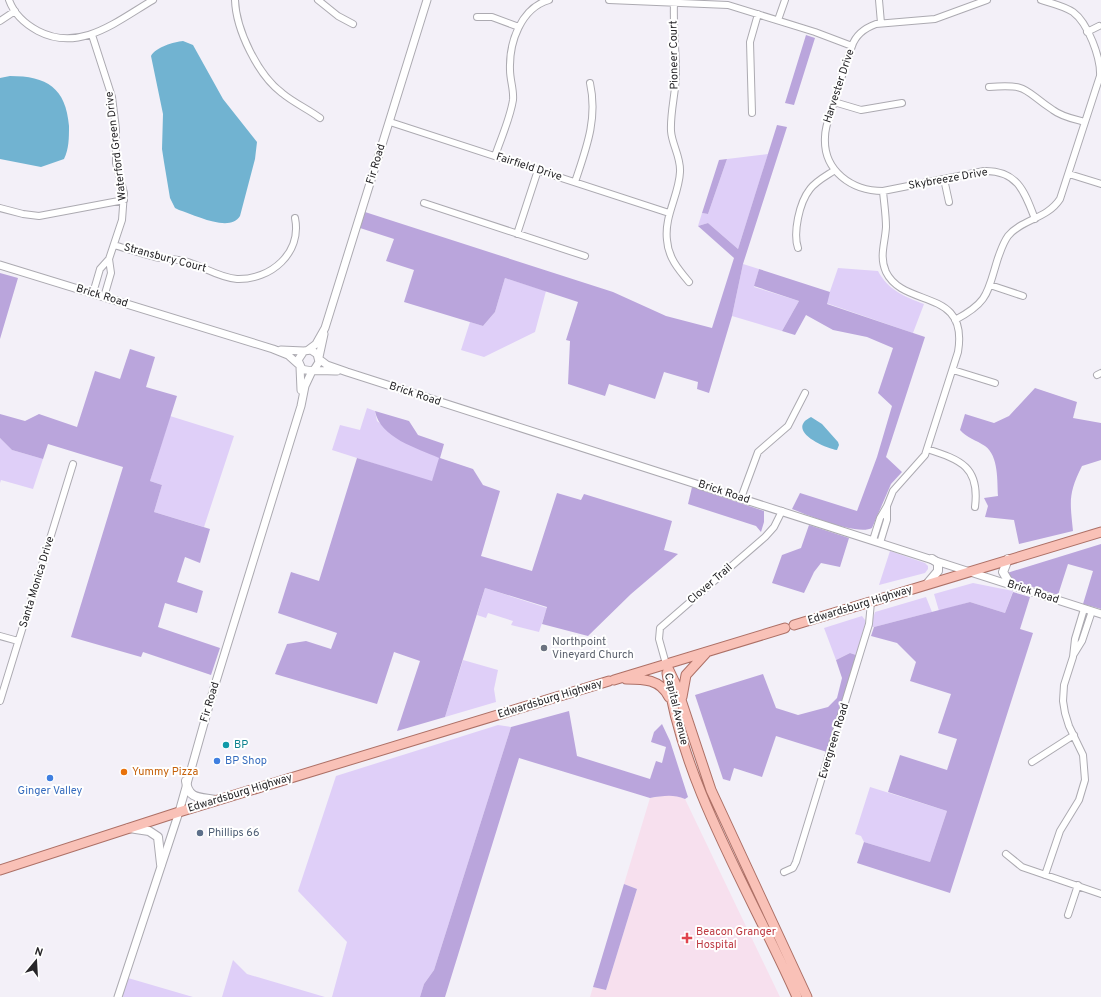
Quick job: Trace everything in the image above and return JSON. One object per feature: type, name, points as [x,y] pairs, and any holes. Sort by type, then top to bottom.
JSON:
[{"type":"main road","name":"Edwardsburg Highway","points":[[0,870],[216,800],[1101,532]]},
{"type":"main road","points":[[926,585],[938,571],[938,563],[932,559]]},
{"type":"main road","points":[[1008,559],[1003,572],[1010,584]]},
{"type":"main road","points":[[678,706],[686,675],[708,651]]},
{"type":"main road","name":"Capital Avenue","points":[[666,664],[678,706],[689,760],[702,795],[797,997]]},
{"type":"main road","points":[[611,680],[639,679],[658,683],[678,706]]},
{"type":"main road","name":"Capital Avenue","points":[[678,706],[712,790],[807,997]]},
{"type":"main road","points":[[186,781],[190,793],[216,800]]},
{"type":"main road","points":[[130,828],[149,831],[158,837],[161,864]]},
{"type":"street","points":[[9,0],[15,11],[26,23],[47,35],[72,39],[92,35],[153,0]]},
{"type":"street","points":[[235,0],[236,17],[241,32],[265,76],[282,94],[320,118]]},
{"type":"street","points":[[318,0],[334,14],[352,24]]},
{"type":"street","name":"Fir Road","points":[[319,358],[325,328],[427,0]]},
{"type":"street","points":[[495,156],[513,100],[510,68],[519,27],[527,14],[539,4],[549,0]]},
{"type":"street","points":[[609,0],[674,4],[728,5],[815,32],[852,46]]},
{"type":"street","points":[[778,20],[785,0]]},
{"type":"street","points":[[879,0],[881,24]]},
{"type":"street","name":"Harvester Drive","points":[[883,191],[858,188],[844,180],[834,170],[828,157],[824,139],[852,46],[858,34],[864,30],[881,24],[935,19],[979,1],[987,0]]},
{"type":"street","points":[[955,320],[977,307],[985,298],[1006,240],[1018,227],[1047,213],[1056,205],[1063,193],[1101,69],[1099,57],[1079,18],[1072,12],[1043,0]]},
{"type":"street","name":"Pioneer Court","points":[[674,4],[673,28],[676,72],[671,130],[680,171],[678,184],[669,213],[666,232],[669,252],[679,271],[689,282]]},
{"type":"street","points":[[0,22],[15,11]]},
{"type":"street","points":[[752,113],[750,42],[758,14]]},
{"type":"street","points":[[477,17],[492,17],[519,27]]},
{"type":"street","points":[[1087,32],[1099,26]]},
{"type":"street","name":"Waterford Green Drive","points":[[92,35],[112,97],[116,129],[116,163],[123,186],[124,200],[122,220],[114,245],[109,259],[100,269],[93,293]]},
{"type":"street","points":[[575,182],[592,128],[594,106],[590,83]]},
{"type":"street","points":[[989,87],[1012,86],[1023,88],[1053,111],[1085,122]]},
{"type":"street","points":[[834,102],[861,110],[902,104]]},
{"type":"street","name":"Fairfield Drive","points":[[390,122],[669,213]]},
{"type":"street","points":[[517,234],[538,170]]},
{"type":"street","points":[[798,248],[795,234],[807,194],[813,186],[834,170]]},
{"type":"street","name":"Skybreeze Drive","points":[[883,191],[984,171],[994,171],[1007,176],[1022,188],[1035,219]]},
{"type":"street","points":[[1069,174],[1101,184]]},
{"type":"street","points":[[944,179],[949,202]]},
{"type":"street","points":[[873,540],[880,518],[896,486],[922,460],[927,449],[959,344],[959,331],[955,320],[948,311],[936,302],[897,286],[886,272],[882,255],[886,230],[883,191]]},
{"type":"street","points":[[0,208],[23,214],[39,216],[124,200]]},
{"type":"street","points":[[424,203],[584,256]]},
{"type":"street","name":"Stransbury Court","points":[[114,245],[153,256],[187,262],[226,277],[244,279],[254,277],[273,269],[286,256],[297,232],[295,218]]},
{"type":"street","name":"Waterford Green Drive","points":[[104,297],[111,273],[109,259]]},
{"type":"street","name":"Brick Road","points":[[0,265],[273,349],[288,355],[299,365]]},
{"type":"street","points":[[990,285],[1023,296]]},
{"type":"street","name":"Fir Road","points":[[306,351],[316,344],[325,328]]},
{"type":"street","name":"Brick Road","points":[[273,349],[306,351]]},
{"type":"street","points":[[306,351],[314,352],[319,358],[318,365],[313,370],[305,371],[299,365],[299,356],[306,351]]},
{"type":"street","name":"Brick Road","points":[[319,358],[327,365],[347,372],[1101,614]]},
{"type":"street","name":"Fir Road","points":[[299,365],[301,406]]},
{"type":"street","name":"Fir Road","points":[[118,997],[179,812],[186,781],[301,406],[305,386],[313,370]]},
{"type":"street","name":"Brick Road","points":[[313,370],[347,372]]},
{"type":"street","points":[[952,370],[995,383]]},
{"type":"street","points":[[742,498],[758,452],[788,426],[805,393]]},
{"type":"street","points":[[927,449],[954,458],[968,469],[976,485],[975,507]]},
{"type":"street","name":"Santa Monica Drive","points":[[0,701],[73,464]]},
{"type":"street","points":[[880,543],[887,520],[887,506]]},
{"type":"street","name":"Clover Trail","points":[[666,664],[659,639],[660,628],[765,537],[774,527],[782,511]]},
{"type":"street","name":"Evergreen Road","points":[[784,872],[793,868],[796,862],[867,631],[871,612],[870,602]]},
{"type":"street","points":[[1045,875],[1060,831],[1075,807],[1083,789],[1085,765],[1081,749],[1064,713],[1063,701],[1064,685],[1073,657],[1082,641],[1088,610]]},
{"type":"street","points":[[0,636],[18,642]]},
{"type":"street","points":[[1032,762],[1074,735]]},
{"type":"street","points":[[1006,854],[1022,867],[1101,894]]},
{"type":"street","points":[[1068,915],[1078,885]]},
{"type":"shaded area","points":[[806,35],[815,38],[794,105],[785,103]]},
{"type":"shaded area","points":[[777,125],[787,127],[743,264],[732,316],[709,393],[697,389],[698,382],[664,372],[655,399],[609,384],[605,396],[568,384],[570,341],[566,340],[578,302],[505,278],[495,312],[483,326],[404,302],[414,270],[386,261],[394,239],[360,228],[365,212],[613,292],[666,316],[712,328],[734,258],[698,226],[708,223],[738,249]]},
{"type":"shaded area","points":[[768,154],[738,249],[708,223],[698,226],[702,213],[708,214],[727,159]]},
{"type":"shaded area","points":[[727,159],[708,214],[702,213],[719,160]]},
{"type":"shaded area","points":[[743,264],[759,269],[754,287],[799,301],[782,331],[732,316]]},
{"type":"shaded area","points":[[838,268],[878,271],[882,278],[892,288],[910,299],[924,304],[913,333],[826,303]]},
{"type":"shaded area","points":[[759,269],[830,292],[827,304],[925,337],[886,457],[902,472],[891,484],[872,528],[865,530],[844,527],[820,520],[792,509],[800,493],[857,511],[877,457],[892,406],[878,393],[893,348],[867,337],[833,330],[806,315],[795,335],[782,331],[799,301],[754,286]]},
{"type":"shaded area","points":[[0,273],[18,278],[0,339]]},
{"type":"shaded area","points":[[505,278],[546,291],[535,332],[484,357],[461,350],[470,322],[483,326],[495,312]]},
{"type":"shaded area","points":[[130,349],[155,357],[146,387],[177,396],[150,481],[162,485],[154,512],[210,529],[200,563],[185,557],[177,582],[203,591],[197,613],[165,603],[158,627],[220,648],[211,675],[143,652],[141,657],[71,637],[123,467],[48,444],[43,459],[12,450],[0,438],[0,414],[25,421],[39,414],[77,427],[95,371],[120,379]]},
{"type":"shaded area","points":[[1035,388],[1077,402],[1073,418],[1101,423],[1101,460],[1082,466],[1077,476],[1071,498],[1073,531],[1019,544],[1014,520],[985,517],[988,506],[984,498],[998,496],[997,477],[993,456],[990,450],[985,446],[960,430],[965,414],[994,423],[1009,416]]},
{"type":"shaded area","points":[[367,408],[375,411],[377,421],[405,442],[440,458],[432,482],[332,450],[340,425],[360,430]]},
{"type":"shaded area","points":[[375,411],[409,421],[418,435],[444,444],[440,458],[473,469],[483,485],[500,491],[481,556],[532,571],[557,493],[581,500],[584,494],[672,521],[664,550],[678,554],[631,594],[588,636],[542,624],[547,607],[485,588],[445,717],[397,731],[420,661],[394,652],[377,704],[275,674],[287,644],[306,641],[331,649],[337,633],[278,613],[291,572],[319,581],[357,458],[432,481],[439,458],[410,446],[392,435],[378,420]]},
{"type":"shaded area","points":[[170,416],[234,436],[204,527],[154,512],[162,485],[150,481]]},
{"type":"shaded area","points":[[0,438],[12,450],[43,459],[33,489],[1,480],[0,483]]},
{"type":"shaded area","points":[[692,487],[764,511],[764,522],[761,532],[756,526],[688,504]]},
{"type":"shaded area","points":[[809,525],[849,538],[840,567],[821,563],[814,572],[804,593],[772,583],[782,555],[801,548]]},
{"type":"shaded area","points":[[1101,544],[1101,609],[1083,604],[1093,571],[1068,564],[1058,595],[1011,580],[1007,573]]},
{"type":"shaded area","points":[[890,551],[925,563],[928,566],[928,569],[925,573],[879,585]]},
{"type":"shaded area","points":[[973,583],[1013,591],[1005,613],[970,602],[939,611],[934,594]]},
{"type":"shaded area","points":[[485,588],[547,608],[539,632],[511,625],[513,621],[488,613],[486,618],[477,615]]},
{"type":"shaded area","points":[[1013,592],[1030,597],[1020,629],[1033,633],[950,893],[857,863],[864,842],[930,862],[947,811],[888,792],[900,755],[947,770],[957,739],[938,733],[951,694],[910,681],[916,662],[897,643],[871,636],[874,627],[970,602],[1005,613]]},
{"type":"shaded area","points":[[926,597],[932,612],[870,627],[875,612]]},
{"type":"shaded area","points":[[862,616],[865,620],[865,624],[856,655],[850,653],[836,660],[824,628]]},
{"type":"shaded area","points":[[850,653],[856,655],[827,752],[776,736],[762,777],[734,768],[730,781],[723,779],[695,695],[763,674],[776,708],[798,715],[828,707],[837,698],[842,678],[836,660]]},
{"type":"shaded area","points":[[463,660],[498,670],[494,689],[496,702],[445,717]]},
{"type":"shaded area","points":[[569,711],[577,756],[650,779],[656,761],[662,763],[666,747],[651,742],[654,732],[662,724],[670,741],[688,797],[685,799],[672,796],[650,798],[519,758],[445,997],[420,997],[424,984],[434,970],[511,727]]},
{"type":"shaded area","points":[[498,725],[511,727],[434,970],[424,984],[420,997],[332,997],[347,942],[298,891],[336,776]]},
{"type":"shaded area","points":[[870,787],[947,811],[930,862],[864,842],[861,836],[855,834]]},
{"type":"shaded area","name":"Beacon Granger Hospital","points":[[666,795],[677,796],[685,799],[780,997],[590,997],[593,987],[606,990],[637,889],[624,884],[650,798]]},
{"type":"shaded area","points":[[624,884],[637,889],[606,990],[593,987]]},
{"type":"shaded area","points":[[233,960],[247,974],[325,997],[222,997]]},
{"type":"shaded area","points":[[128,978],[193,997],[122,997]]},
{"type":"water","points":[[183,41],[193,45],[223,99],[257,142],[255,159],[240,216],[235,221],[228,223],[203,219],[179,210],[175,208],[170,198],[162,149],[163,114],[151,56],[161,48]]},
{"type":"water","points":[[10,76],[34,78],[44,82],[59,93],[64,102],[69,126],[68,147],[64,159],[41,167],[0,159],[0,78]]},
{"type":"water","points":[[811,417],[822,424],[838,442],[839,445],[837,450],[831,449],[816,442],[804,433],[802,427],[804,422]]},
{"type":"place","name":"Northpoint Vineyard Church","points":[[544,648]]},
{"type":"place","name":"BP","points":[[226,745]]},
{"type":"place","name":"BP Shop","points":[[217,761]]},
{"type":"place","name":"Yummy Pizza","points":[[124,772]]},
{"type":"place","name":"Ginger Valley","points":[[50,778]]},
{"type":"place","name":"Phillips 66","points":[[200,833]]},
{"type":"place","name":"Beacon Granger Hospital","points":[[687,938]]}]
